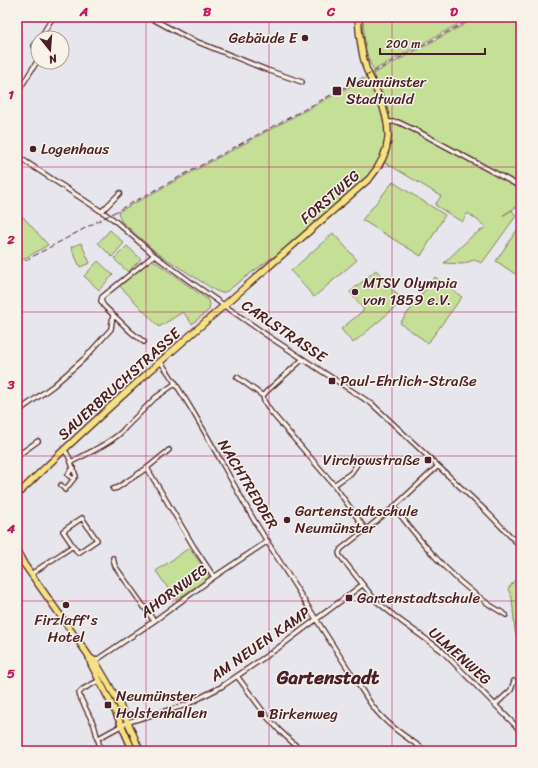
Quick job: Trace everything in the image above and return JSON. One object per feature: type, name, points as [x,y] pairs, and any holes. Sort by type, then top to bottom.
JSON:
[{"type":"main road","name":"FORSTWEG","points":[[224,305],[370,178],[378,169],[388,145],[388,122],[383,106],[367,69],[361,46],[358,17]]},
{"type":"main road","name":"SAUERBRUCHSTRASSE","points":[[17,495],[32,482],[64,449],[224,305]]},
{"type":"main road","name":"SAUERBRUCHSTRASSE","points":[[17,501],[32,482]]},
{"type":"main road","points":[[17,551],[24,564],[94,661],[109,685],[128,722],[140,751]]},
{"type":"main road","points":[[17,558],[24,564]]},
{"type":"main road","points":[[89,656],[91,664],[122,725],[133,751]]},
{"type":"street","points":[[45,30],[53,17]]},
{"type":"street","points":[[149,17],[188,38],[267,70],[302,82]]},
{"type":"street","points":[[17,93],[32,70]]},
{"type":"street","points":[[388,122],[398,122],[421,133],[521,187]]},
{"type":"street","name":"CARLSTRASSE","points":[[17,156],[102,211],[154,255],[224,305],[372,404],[487,512],[521,547]]},
{"type":"street","points":[[102,211],[120,193]]},
{"type":"street","points":[[144,342],[131,332],[104,306],[102,297],[154,255]]},
{"type":"street","points":[[17,412],[53,386],[85,358],[111,329],[113,315]]},
{"type":"street","points":[[263,396],[303,358]]},
{"type":"street","name":"NACHTREDDER","points":[[160,361],[176,383],[254,520],[287,574],[376,712],[389,724],[426,751]]},
{"type":"street","points":[[237,377],[263,396],[264,401],[271,412],[334,485],[366,530]]},
{"type":"street","points":[[71,462],[90,453],[121,433],[155,398],[176,383]]},
{"type":"street","points":[[17,456],[38,441]]},
{"type":"street","points":[[61,485],[65,490],[72,479],[76,476],[74,468],[64,449]]},
{"type":"street","points":[[113,489],[117,488],[147,468],[169,450]]},
{"type":"street","points":[[334,485],[351,474],[358,463]]},
{"type":"street","points":[[362,584],[340,556],[339,553],[341,549],[394,508],[438,466]]},
{"type":"street","points":[[147,468],[194,547],[214,577]]},
{"type":"street","points":[[394,508],[415,534],[463,586],[491,607],[506,615]]},
{"type":"street","points":[[82,518],[97,540],[78,553],[73,546],[63,531],[82,518]]},
{"type":"street","name":"AHORNWEG","points":[[94,661],[154,622],[214,577],[268,542]]},
{"type":"street","points":[[31,574],[73,546]]},
{"type":"street","points":[[113,558],[115,566],[154,622]]},
{"type":"street","name":"AM NEUEN KAMP","points":[[97,739],[128,722],[186,705],[221,687],[317,619],[362,584]]},
{"type":"street","name":"ULMENWEG","points":[[362,584],[388,611],[441,650],[521,733]]},
{"type":"street","points":[[100,680],[101,672]]},
{"type":"street","points":[[237,676],[268,718],[302,751]]},
{"type":"street","points":[[100,680],[109,685]]},
{"type":"street","points":[[100,680],[83,689],[80,693],[80,697],[94,725],[101,751]]},
{"type":"street","points":[[495,705],[511,690],[514,681]]},
{"type":"green space","points":[[363,17],[471,17],[374,70],[366,51]]},
{"type":"green space","points":[[478,17],[521,17],[521,204],[502,216],[512,210],[516,216],[482,263],[474,260],[462,264],[444,263],[471,237],[486,227],[468,213],[462,222],[435,205],[441,196],[386,163],[376,165],[365,179],[276,256],[222,293],[216,291],[157,253],[121,221],[118,212]]},
{"type":"green space","points":[[393,182],[445,215],[421,256],[362,220]]},
{"type":"green space","points":[[17,210],[48,245],[17,263]]},
{"type":"green space","points":[[521,224],[521,278],[496,261]]},
{"type":"green space","points":[[110,230],[124,243],[112,257],[98,243]]},
{"type":"green space","points":[[333,233],[357,260],[314,297],[291,271]]},
{"type":"green space","points":[[81,243],[90,263],[80,267],[71,247]]},
{"type":"green space","points":[[127,246],[141,259],[128,272],[114,259]]},
{"type":"green space","points":[[150,258],[207,299],[210,304],[209,310],[192,324],[183,312],[159,327],[118,284]]},
{"type":"green space","points":[[98,261],[113,275],[99,290],[84,276]]},
{"type":"green space","points":[[376,270],[403,301],[353,343],[341,329],[364,310],[350,292]]},
{"type":"green space","points":[[435,277],[462,297],[428,343],[400,323]]},
{"type":"green space","points":[[189,548],[209,574],[209,578],[176,600],[156,571]]},
{"type":"green space","points":[[521,572],[521,649],[515,631],[512,598],[508,589]]},
{"type":"railway","points":[[17,265],[475,17]]},
{"type":"place","name":"Gebäude E","points":[[305,38]]},
{"type":"place","name":"Neumünster Stadtwald","points":[[337,91]]},
{"type":"place","name":"Logenhaus","points":[[33,149]]},
{"type":"place","name":"MTSV Olympia von 1859 e.V.","points":[[355,292]]},
{"type":"place","name":"Paul-Ehrlich-Straße","points":[[332,381]]},
{"type":"place","name":"Virchowstraße","points":[[428,460]]},
{"type":"place","name":"Gartenstadtschule Neumünster","points":[[287,520]]},
{"type":"place","name":"Gartenstadtschule","points":[[349,598]]},
{"type":"place","name":"Firzlaff's Hotel","points":[[66,605]]},
{"type":"place","name":"Neumünster Holstenhallen","points":[[108,705]]},
{"type":"place","name":"Birkenweg","points":[[261,714]]},
{"type":"district","name":"Gartenstadt","points":[[328,677]]}]
